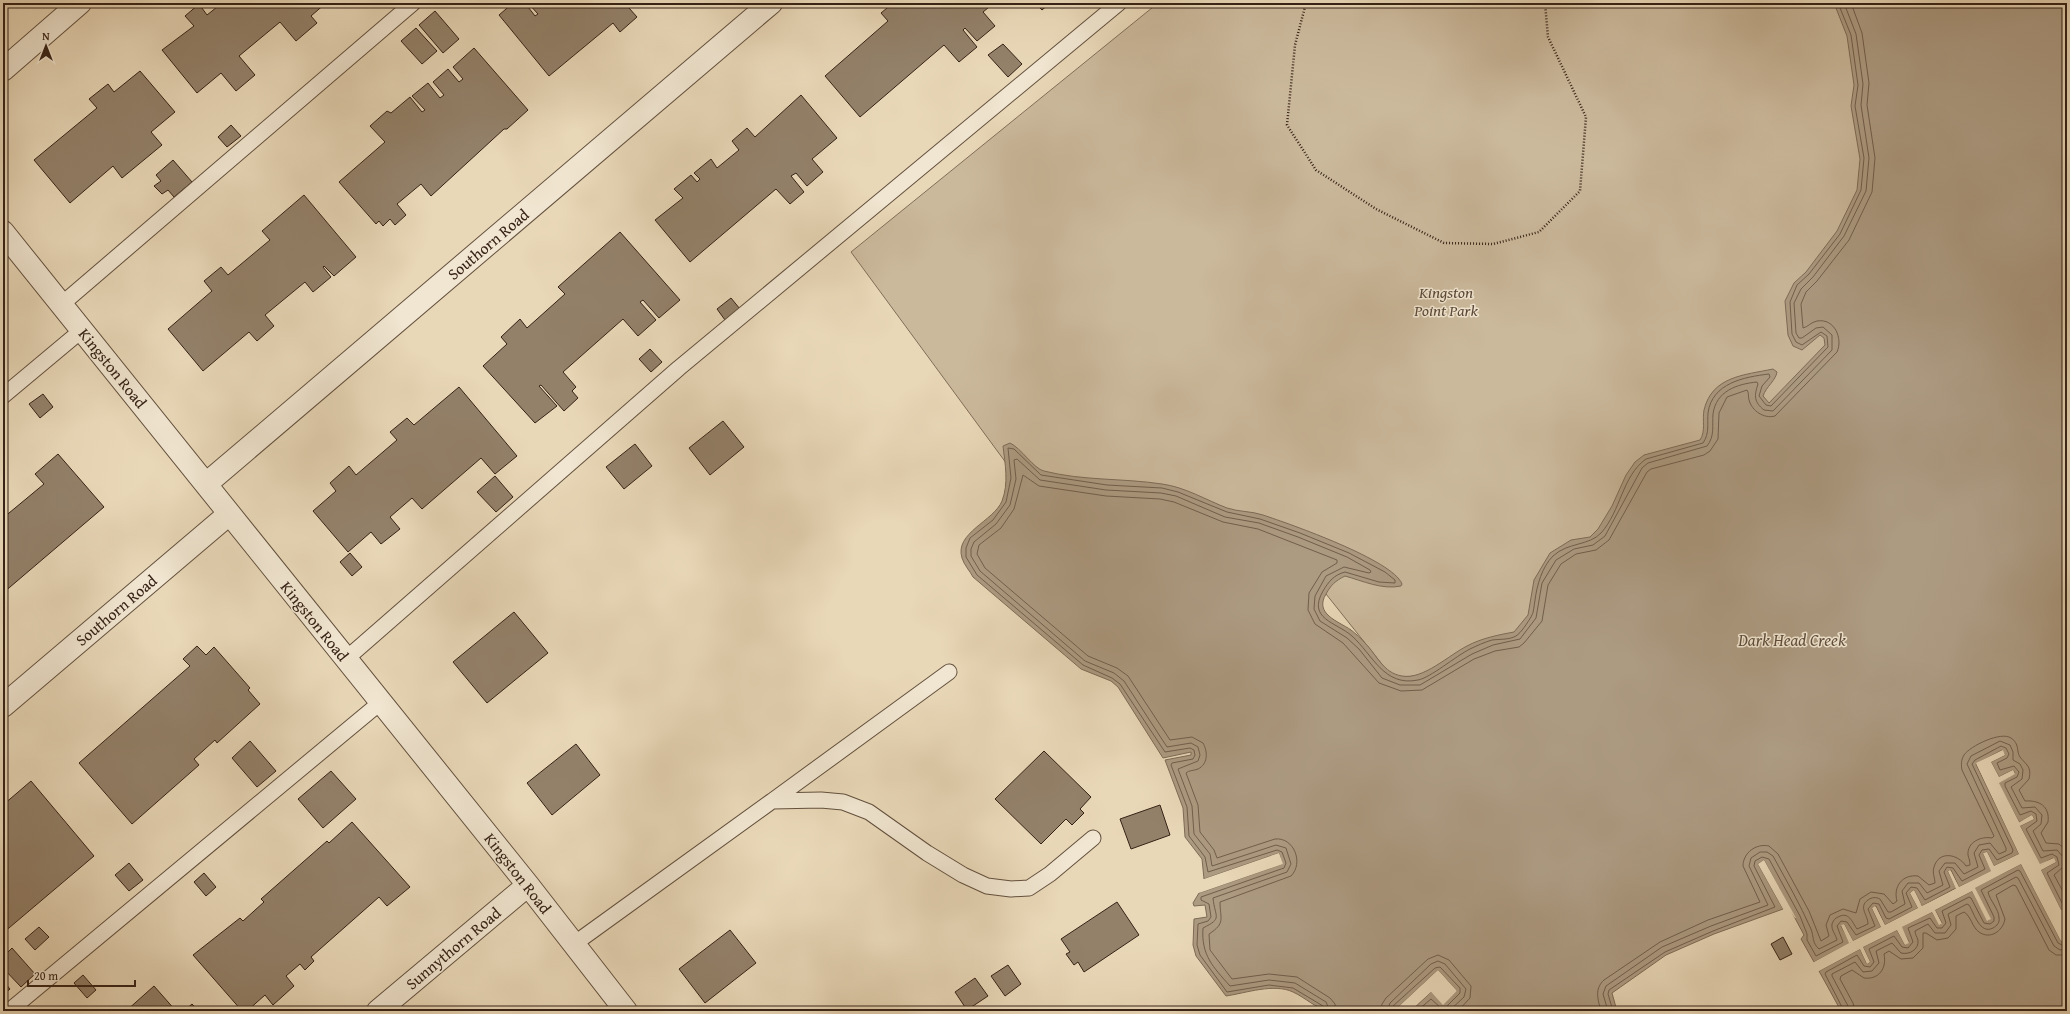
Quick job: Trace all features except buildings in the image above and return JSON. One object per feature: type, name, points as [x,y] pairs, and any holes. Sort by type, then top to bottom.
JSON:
[{"type":"street","points":[[3,70],[80,3]]},
{"type":"street","name":"Southorn Road","points":[[206,484],[771,3]]},
{"type":"street","name":"Kingston Road","points":[[3,232],[528,885],[626,1011]]},
{"type":"street","name":"Southorn Road","points":[[3,706],[229,514]]},
{"type":"street","name":"Sunnythorn Road","points":[[378,1011],[528,885]]},
{"type":"lane","points":[[62,304],[413,3]]},
{"type":"lane","points":[[346,659],[679,368],[1119,3]]},
{"type":"lane","points":[[3,396],[82,330]]},
{"type":"lane","points":[[574,944],[949,672]]},
{"type":"lane","points":[[9,1011],[381,702]]},
{"type":"lane","points":[[772,801],[821,800],[843,802],[869,812],[927,853],[963,875],[987,886],[1011,889],[1029,888],[1050,874],[1094,838]]},
{"type":"path","points":[[1306,3],[1295,45],[1287,125],[1316,170],[1376,209],[1444,242],[1493,244],[1539,232],[1580,191],[1586,118],[1548,37],[1545,3]]},
{"type":"green space","name":"Kingston Point Park","points":[[1158,3],[1844,3],[1875,216],[1826,353],[1492,669],[1393,678],[1326,594],[1259,533],[1037,505],[851,252]]},
{"type":"water","name":"Dark Head Creek","points":[[1834,3],[2067,3],[2067,907],[2061,910],[2041,870],[2056,862],[2053,858],[2040,865],[2020,826],[2034,819],[2032,815],[2019,822],[1998,783],[2015,773],[2013,770],[1999,777],[1991,762],[2005,755],[2002,750],[1976,764],[2019,854],[1994,866],[1987,852],[1983,853],[1992,871],[1959,887],[1951,870],[1948,871],[1956,888],[1922,906],[1914,890],[1910,893],[1918,908],[1885,925],[1876,906],[1872,908],[1881,927],[1853,941],[1844,924],[1841,926],[1850,943],[1814,962],[1801,939],[1804,935],[1764,860],[1758,864],[1783,909],[1714,934],[1666,955],[1612,993],[1617,1011],[1411,1011],[1431,992],[1443,1004],[1457,991],[1438,970],[1394,1011],[1329,1011],[1319,1008],[1298,994],[1285,989],[1277,988],[1226,996],[1196,956],[1193,945],[1194,919],[1207,917],[1205,905],[1194,906],[1193,903],[1199,893],[1282,864],[1279,853],[1204,879],[1202,859],[1185,837],[1183,808],[1165,760],[1191,755],[1191,752],[1163,758],[1118,687],[1111,681],[1081,669],[973,577],[963,561],[961,549],[969,534],[998,508],[1002,501],[1006,480],[1003,446],[1010,443],[1019,449],[1036,466],[1044,471],[1088,478],[1147,482],[1179,488],[1227,508],[1258,514],[1295,526],[1339,544],[1380,564],[1395,575],[1402,584],[1401,586],[1380,586],[1345,576],[1330,588],[1323,601],[1323,607],[1329,616],[1358,636],[1381,663],[1395,674],[1410,676],[1427,671],[1473,643],[1490,637],[1514,632],[1528,615],[1534,580],[1550,553],[1571,540],[1590,537],[1598,529],[1612,506],[1626,475],[1635,462],[1644,455],[1700,440],[1702,437],[1704,410],[1708,399],[1714,390],[1722,384],[1741,376],[1773,369],[1777,372],[1776,375],[1763,396],[1769,403],[1825,345],[1824,338],[1820,335],[1802,350],[1793,346],[1788,335],[1785,301],[1794,283],[1806,272],[1837,231],[1857,190],[1860,159],[1851,106],[1854,85],[1847,36]]},
{"type":"water","points":[[2021,864],[2061,941],[2067,939],[2067,1011],[1841,1011],[1819,971],[1860,949],[1867,964],[1870,962],[1863,947],[1897,930],[1905,945],[1909,942],[1901,927],[1932,912],[1940,925],[1942,923],[1935,910],[1972,891],[1988,920],[1990,919],[1974,888]]},
{"type":"pier","points":[[2003,750],[2005,755],[1991,762],[1999,777],[2013,770],[2015,774],[1999,783],[2019,822],[2032,815],[2034,819],[2020,826],[2040,864],[2054,858],[2056,862],[2041,870],[2061,910],[2067,907],[2067,910],[2062,913],[2067,924],[2039,870],[2053,860],[2039,866],[2018,827],[2031,817],[2017,823],[1997,783],[1997,781],[2012,773],[2000,779],[1997,778],[1989,761],[2002,752],[1978,764],[2021,855],[1994,868],[1986,854],[1993,872],[1923,908],[1913,893],[1920,909],[1886,927],[1883,926],[1875,909],[1883,929],[1854,943],[1849,938],[1851,945],[1815,964],[1814,962],[1849,943],[1841,925],[1844,924],[1853,941],[1881,927],[1872,908],[1875,906],[1885,925],[1918,908],[1910,893],[1914,890],[1922,906],[1956,889],[1948,871],[1950,870],[1959,887],[1991,871],[1983,853],[1987,852],[1994,866],[2019,854],[1976,763]]},
{"type":"pier","points":[[1279,853],[1283,864],[1199,893],[1200,891],[1280,863],[1278,856],[1204,881],[1204,879]]},
{"type":"pier","points":[[1764,860],[1796,918],[1788,908],[1764,863],[1760,865],[1784,909],[1758,864]]},
{"type":"pier","points":[[2021,862],[2062,939],[2067,937],[2067,939],[2061,941],[2021,864],[1975,888],[1991,919],[1987,921],[1972,891],[1935,910],[1942,924],[1939,925],[1932,912],[1902,927],[1909,943],[1905,945],[1897,930],[1863,947],[1870,962],[1867,964],[1860,949],[1819,971],[1818,969],[1897,928],[1906,942],[1899,928],[1900,926]]},
{"type":"pier","points":[[1438,970],[1457,991],[1443,1005],[1431,992],[1409,1011],[1430,990],[1443,1002],[1455,991],[1438,973],[1397,1011],[1394,1011]]}]
